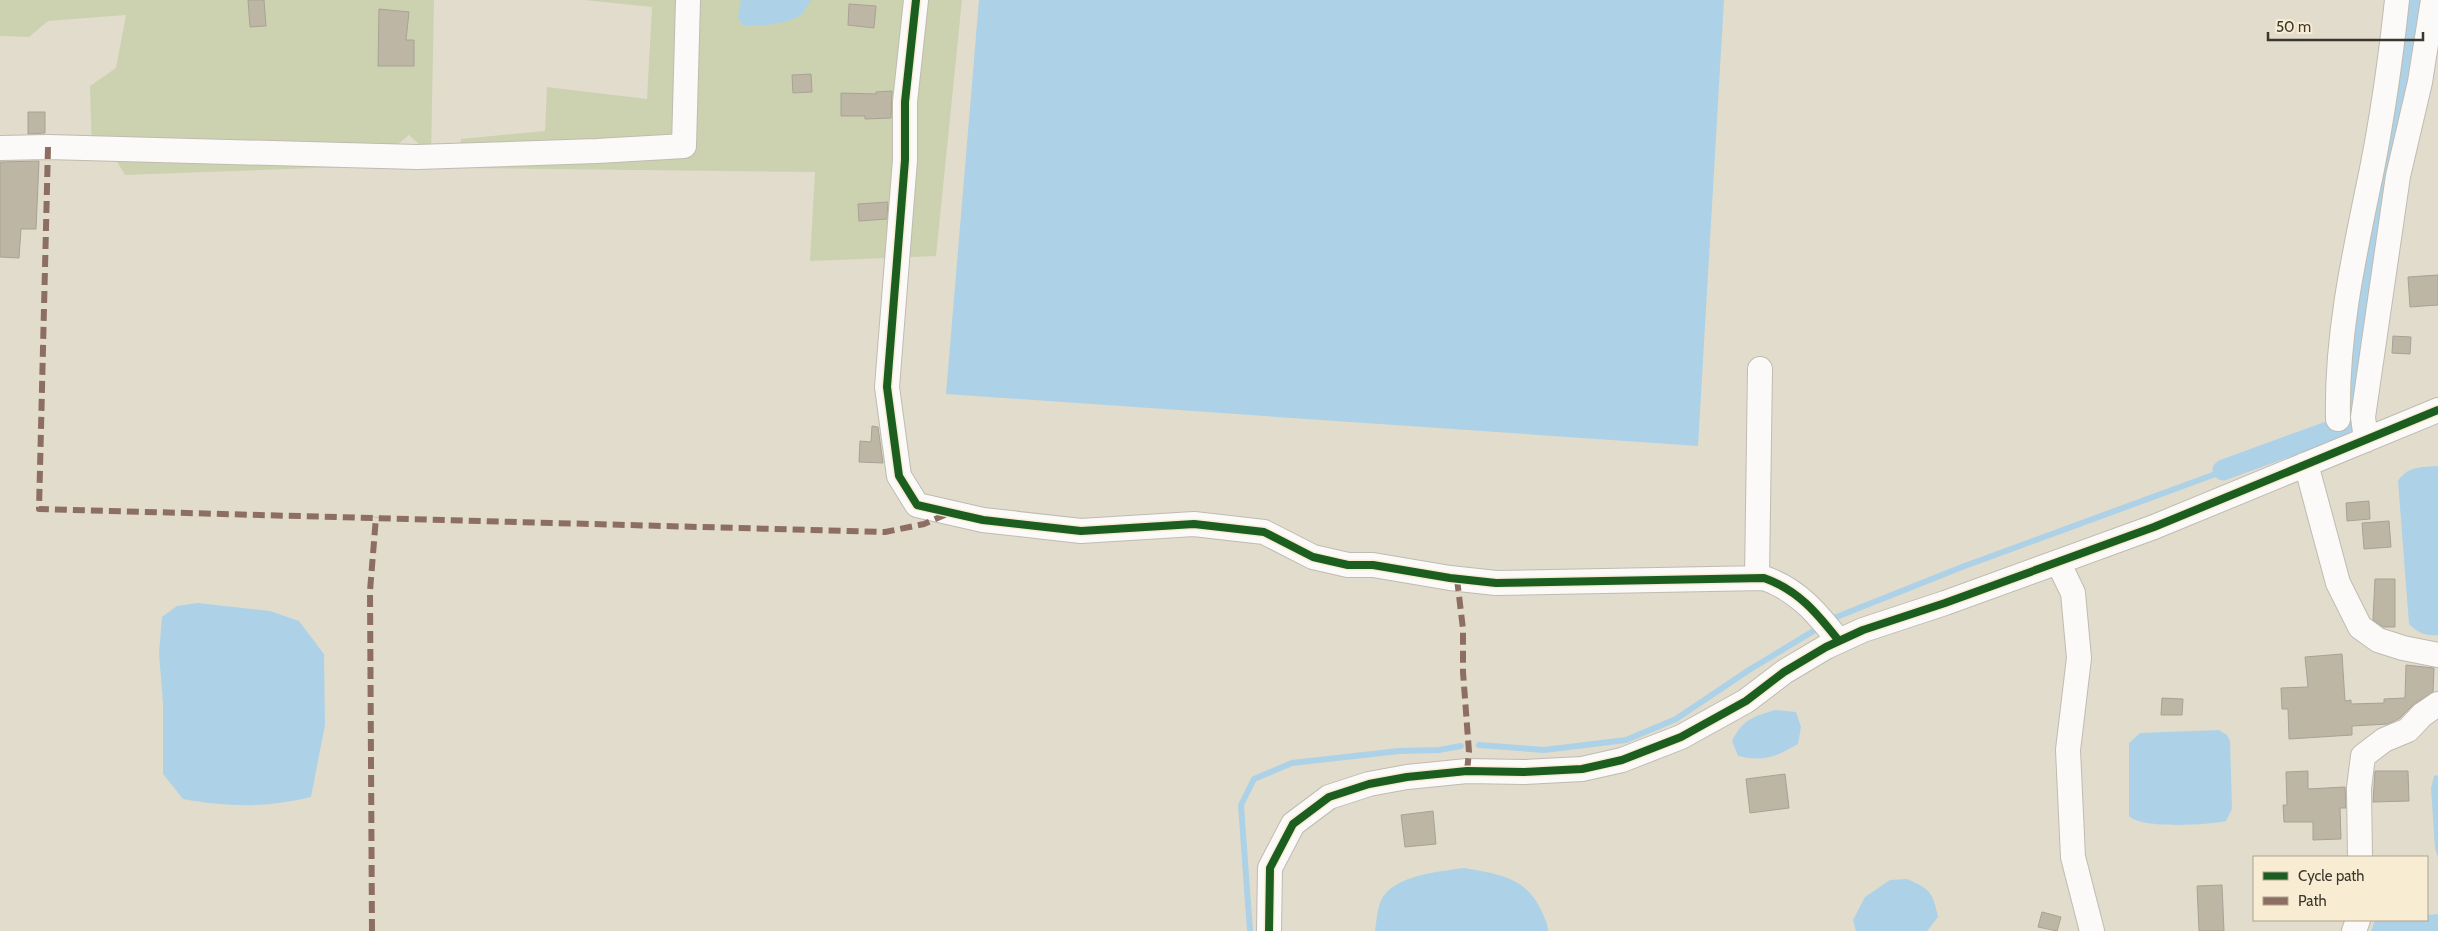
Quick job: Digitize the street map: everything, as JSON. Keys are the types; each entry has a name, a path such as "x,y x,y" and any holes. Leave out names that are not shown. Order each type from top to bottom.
{"street":[{"path":"0,148 48,147 416,157 684,146 688,0"},
{"path":"916,0 905,102 905,160 887,387 893,416 895,455 899,476 917,505 983,520 1081,531 1194,524 1264,532 1314,557 1348,565 1373,565 1450,578 1496,582 1756,578 1775,582 1799,595 1840,641"},
{"path":"2338,419 2338,390 2348,288 2386,91 2397,0"},
{"path":"2366,440 2363,418 2382,280 2398,176 2420,82 2433,0"},
{"path":"1756,578 1760,369"},
{"path":"1269,931 1270,868 1293,824 1329,797 1369,784 1408,777 1466,770 1524,772 1582,769 1622,760 1689,732 1746,701 1784,672 1863,630 2154,527 2438,410"},
{"path":"2304,465 2309,475 2338,582 2360,627 2378,640 2403,648 2438,655"},
{"path":"2058,562 2073,593 2079,658 2068,750 2073,856 2092,931"},
{"path":"2360,856 2359,788 2363,756 2384,740 2408,730 2422,715 2438,704"}],"green space":[{"path":"0,0 434,0 431,155 409,135 371,166 125,175 111,152 92,154 90,86 116,68 126,15 48,21 29,37 0,36"},
{"path":"584,0 962,0 936,256 810,261 815,172 457,168 461,139 545,131 547,87 647,99 652,7"}],"water":[{"path":"741,0 811,0 802,14 797,17 773,24 756,26 742,25 738,17"},
{"path":"979,0 1724,0 1698,446 946,394"},
{"path":"2438,466 2438,635 2433,635 2422,633 2409,624 2398,481 2406,472 2411,470 2421,467"},
{"path":"198,603 270,611 299,621 324,654 325,725 311,797 263,805 231,805 200,802 183,799 163,774 163,703 159,653 162,617 177,606"},
{"path":"1775,710 1796,712 1801,727 1798,744 1769,757 1747,758 1738,756 1732,741 1740,728 1749,720"},
{"path":"2219,730 2227,735 2230,741 2232,809 2226,821 2175,825 2146,823 2129,816 2129,743 2140,733"},
{"path":"2438,775 2438,858 2435,848 2431,788 2434,776"},
{"path":"1464,868 1500,875 1520,884 1536,900 1548,931 1375,931 1381,901 1393,887 1422,875"},
{"path":"1907,879 1926,889 1934,902 1938,917 1927,931 1856,931 1853,920 1865,897 1890,880"},
{"path":"2438,914 2438,931 2371,931 2375,921 2428,921 2428,915"}],"building":[{"path":"248,0 264,0 266,26 250,27"},
{"path":"849,4 876,6 874,28 848,25"},
{"path":"379,9 409,12 406,40 414,40 414,66 378,66"},
{"path":"811,74 812,92 793,93 792,75"},
{"path":"892,91 891,118 865,119 865,116 841,116 841,93 876,94 876,92"},
{"path":"28,112 45,112 45,133 28,134"},
{"path":"39,161 36,229 21,229 19,258 0,257 0,162"},
{"path":"888,202 887,219 859,221 858,204"},
{"path":"2438,275 2438,305 2410,307 2408,277"},
{"path":"2393,336 2411,337 2410,354 2392,353"},
{"path":"872,426 878,427 883,463 859,462 860,441 871,442"},
{"path":"2369,501 2370,519 2347,521 2346,503"},
{"path":"2389,521 2391,547 2364,549 2362,523"},
{"path":"2375,579 2395,579 2395,627 2383,627 2373,620"},
{"path":"2342,654 2345,701 2351,700 2351,704 2384,703 2384,699 2405,698 2406,665 2434,668 2433,692 2414,704 2400,718 2388,724 2352,726 2352,735 2289,739 2288,709 2282,709 2281,688 2308,687 2305,657"},
{"path":"2162,698 2183,699 2182,715 2161,715"},
{"path":"2308,771 2308,789 2345,787 2346,808 2340,808 2341,839 2313,840 2313,822 2284,822 2283,805 2287,805 2286,772"},
{"path":"2375,771 2408,771 2409,801 2373,802"},
{"path":"1785,774 1789,808 1750,813 1746,779"},
{"path":"1433,811 1436,844 1405,847 1401,815"},
{"path":"2222,885 2224,931 2199,931 2197,886"},
{"path":"2042,912 2061,917 2057,931 2038,927"}],"waterway":[{"path":"2223,470 2344,426 2355,334 2408,37 2412,0"},
{"path":"1834,618 1962,567 2232,468"},
{"path":"1479,745 1544,750 1626,740 1676,719 1749,670 1815,630"},
{"path":"1250,931 1241,805 1254,779 1292,763 1399,751 1439,750 1461,746"}],"marked path":[{"path":"48,147 39,509 885,532 924,524 949,513"},
{"path":"372,931 370,591 376,517"},
{"path":"1457,579 1463,629 1463,672 1469,752 1467,771"}],"cycle path":[{"path":"916,0 905,102 905,160 887,387 899,476 917,505 983,520 1081,531 1194,524 1264,532 1313,557 1348,565 1373,565 1450,578 1496,583 1764,578 1797,596 1815,612 1839,641"},
{"path":"1269,931 1270,868 1293,824 1329,797 1369,784 1407,777 1467,771 1524,772 1582,769 1622,760 1681,737 1746,701 1784,672 1826,647 1863,630 1945,603 2154,527 2438,410"}]}
